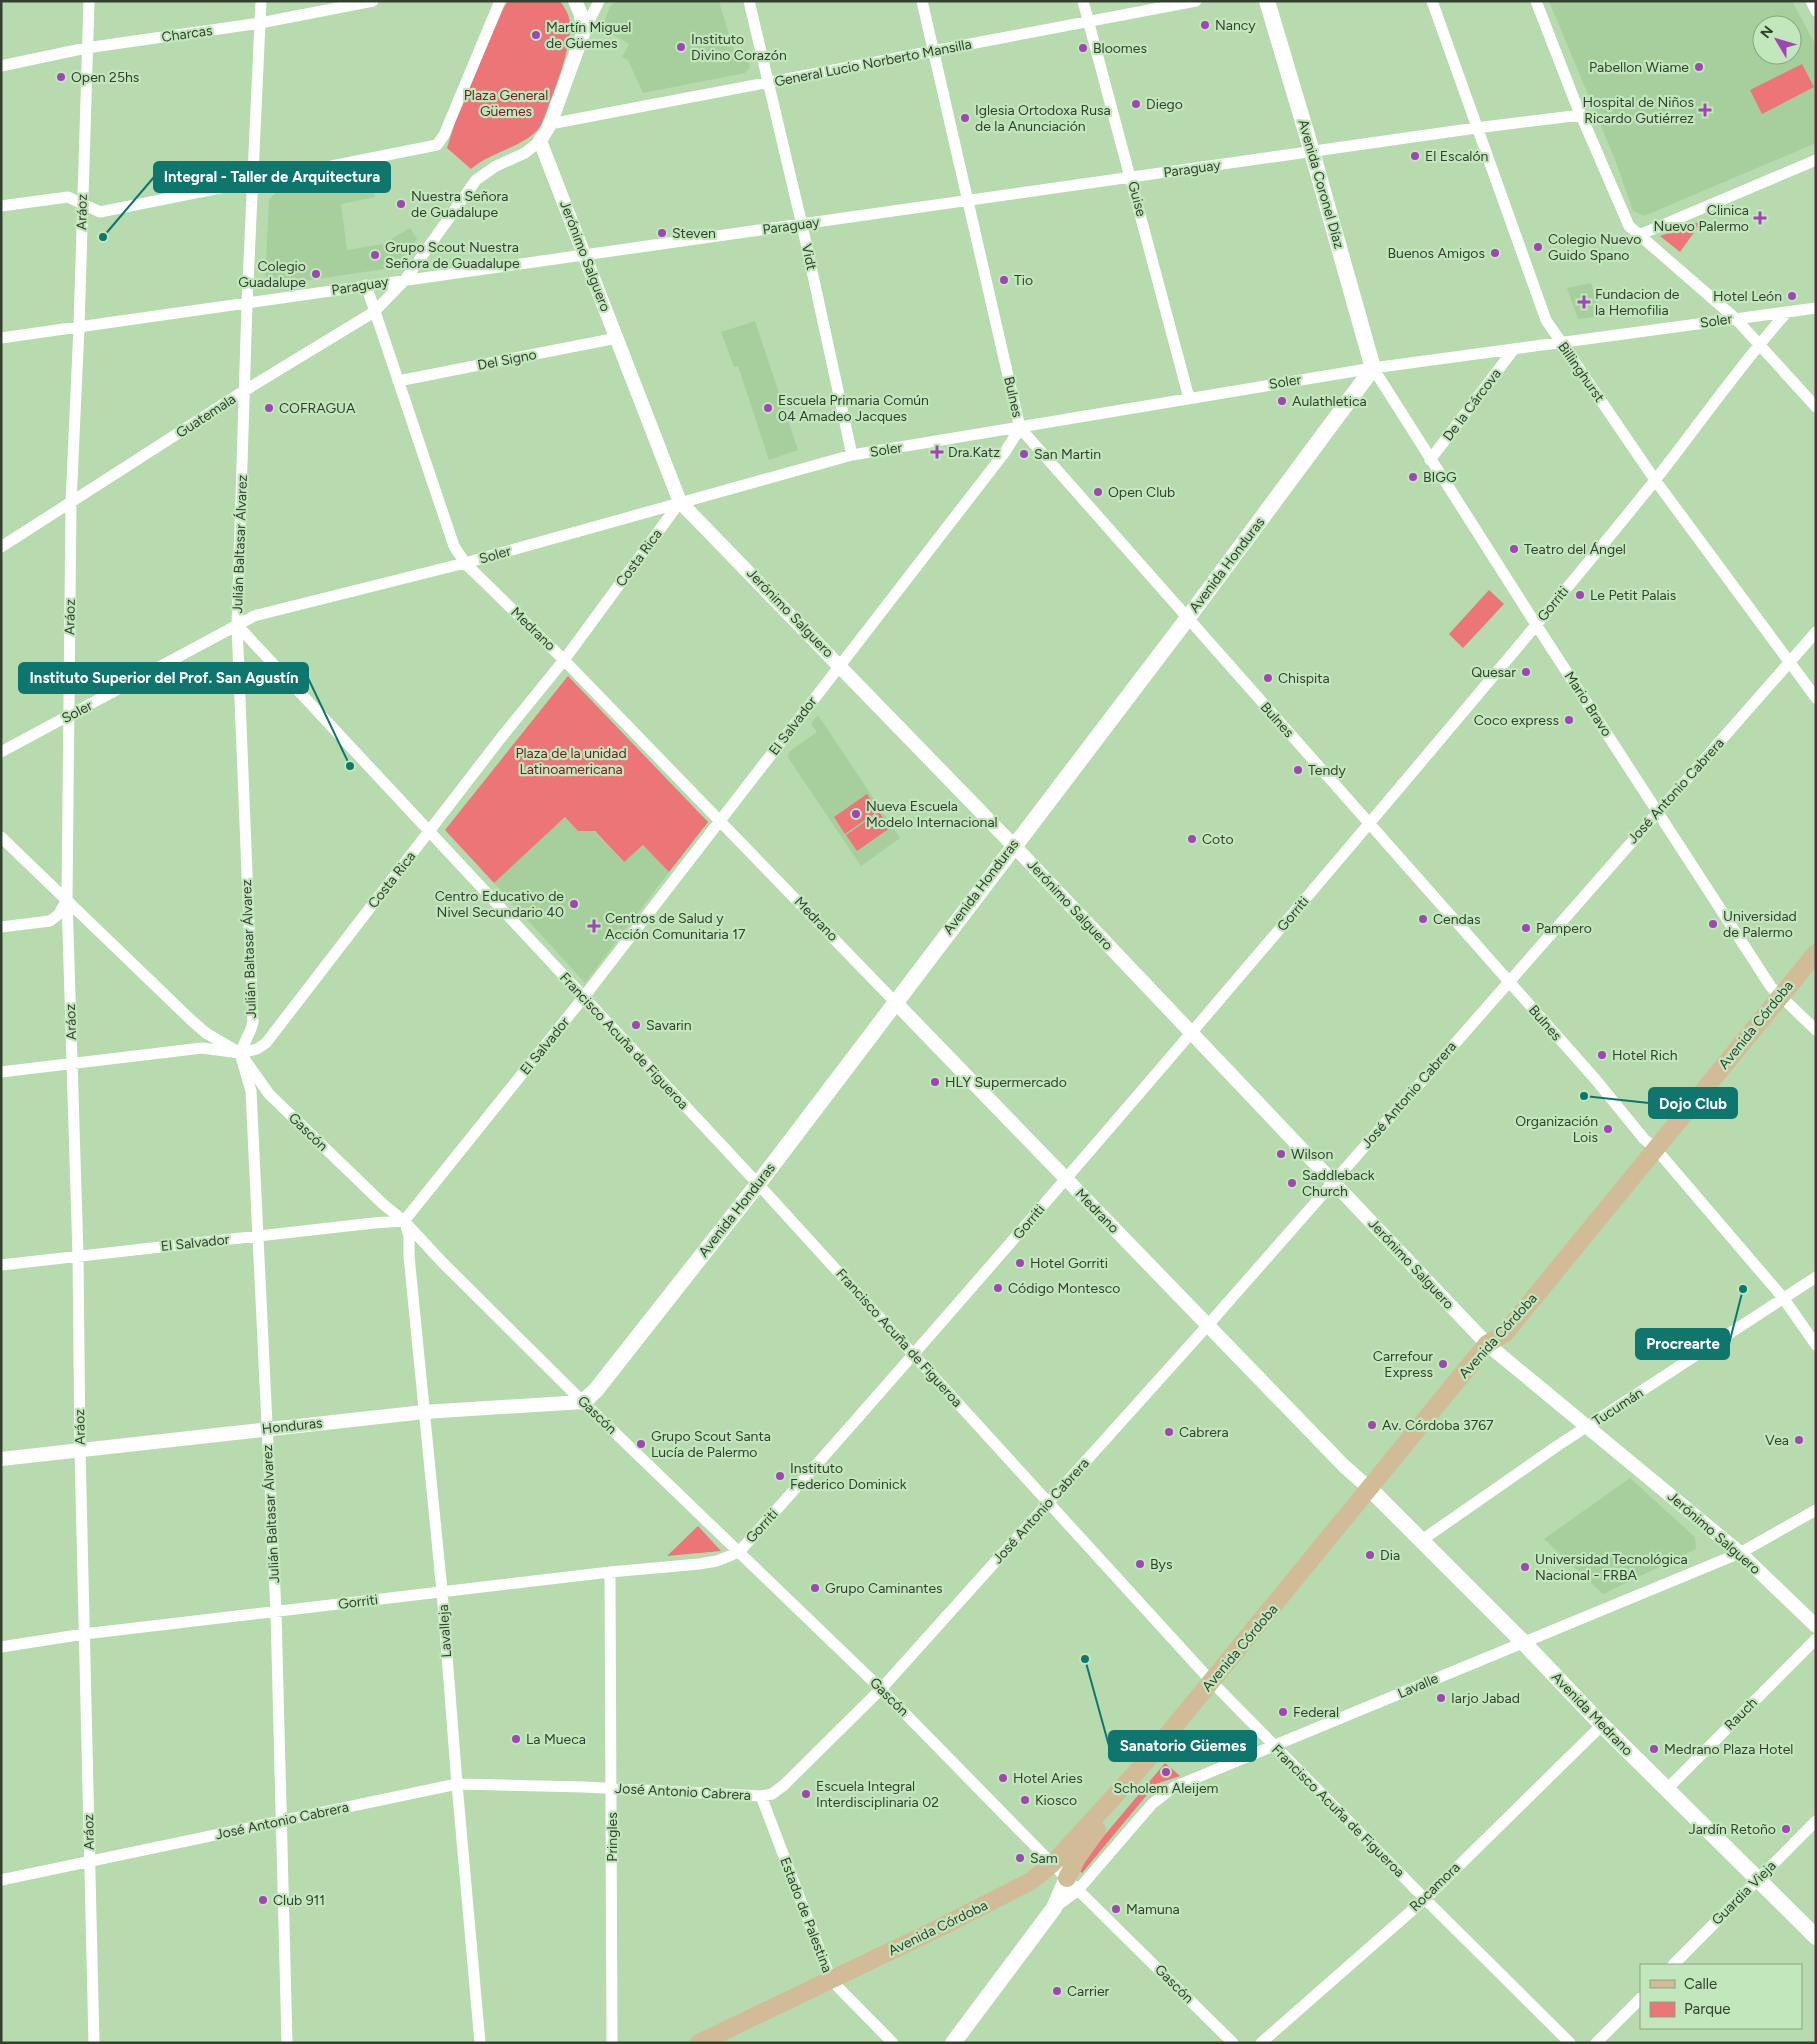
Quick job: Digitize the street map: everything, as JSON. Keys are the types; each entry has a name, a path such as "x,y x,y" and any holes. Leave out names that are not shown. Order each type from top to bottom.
{"main road":[{"name":"Avenida Coronel Díaz","path":"1267,1 1373,368"},
{"name":"Avenida Honduras","path":"583,1402 596,1390 758,1184 1187,619 1373,368"},
{"name":"Avenida Córdoba","path":"699,2043 1031,1881 1053,1863 1142,1766 1487,1344 1505,1333 1816,953"},
{"name":"Avenida Medrano","path":"1370,1489 1816,1937"},
{"name":"Avenida Córdoba","path":"1073,1884 1077,1858 1142,1766"},
{"path":"954,2043 1073,1884"}],"street":[{"name":"Aráoz","path":"88,1 79,327 71,504 68,899 78,1256 80,1450 94,2043"},
{"name":"Julián Baltasar Álvarez","path":"261,1 247,304 237,625 252,1022 251,1029 240,1053 251,1091 276,1612 287,2043"},
{"name":"Charcas","path":"1,66 86,48 260,23 373,1"},
{"path":"1,206 68,198 100,212 254,183 437,145 444,135 500,1"},
{"path":"575,1 580,12 584,31"},
{"path":"405,280 476,180 496,166 525,153 540,141 550,124 584,31 599,1"},
{"name":"Vidt","path":"749,1 802,225 852,455"},
{"name":"Bulnes","path":"922,1 1020,428 1596,1080 1644,1139 1655,1148 1784,1299 1816,1345"},
{"name":"Guise","path":"1083,1 1132,178 1189,398"},
{"name":"General Lucio Norberto Mansilla","path":"550,124 1196,1"},
{"name":"Billinghurst","path":"1432,1 1546,320 1655,480 1816,698"},
{"path":"1536,1 1580,115 1629,226 1736,319 1760,343 1816,407"},
{"path":"1811,1 1816,11"},
{"name":"Paraguay","path":"1,338 1476,128 1580,115"},
{"name":"Jerónimo Salguero","path":"540,141 680,502 840,664 1014,845 1487,1344 1740,1553 1816,1626"},
{"path":"1639,235 1816,160"},
{"name":"Guatemala","path":"1,548 244,391 374,312 405,280"},
{"name":"Medrano","path":"366,285 454,546 465,563 564,660 1344,1466 1370,1489"},
{"name":"Soler","path":"1,752 254,616 465,563 852,455 1373,368 1816,308"},
{"name":"Gorriti","path":"1,1647 84,1634 442,1591 699,1564 717,1561 739,1552 914,1356 1193,1033 1536,625 1655,480 1760,343 1787,312"},
{"name":"Del Signo","path":"398,381 617,338"},
{"name":"De la Cárcova","path":"1430,460 1514,349"},
{"name":"Mario Bravo","path":"1373,368 1536,625 1771,986 1779,996 1816,1030"},
{"name":"El Salvador","path":"1,1265 404,1221 583,998 721,821 1005,452 1020,428"},
{"name":"Costa Rica","path":"1,1072 202,1048 240,1053 257,1049 266,1043 564,660 680,502"},
{"name":"Francisco Acuña de Figueroa","path":"237,625 758,1184 1211,1681 1424,1899 1570,2043"},
{"name":"José Antonio Cabrera","path":"1,1880 456,1784 612,1788 760,1796 772,1794 784,1785 881,1689 1208,1325 1816,632"},
{"name":"Gascón","path":"1,837 68,899 191,1020 206,1033 240,1053 269,1094 384,1205 404,1221 443,1263 583,1402 881,1689 1233,2043"},
{"path":"1,927 50,921 59,914 68,899"},
{"name":"Lavalleja","path":"404,1221 409,1236 409,1256 442,1591 456,1784 480,2043"},
{"name":"Tucumán","path":"1422,1540 1587,1427 1816,1277"},
{"name":"Honduras","path":"1,1459 424,1412 583,1402"},
{"name":"Lavalle","path":"1073,1884 1160,1796 1177,1786 1740,1553 1816,1510"},
{"name":"Pringles","path":"610,1572 612,2043"},
{"name":"Rauch","path":"1667,1789 1816,1638"},
{"name":"Rocamora","path":"1261,2043 1424,1899 1602,1724"},
{"name":"Estado de Palestina","path":"760,1796 831,1980 893,2043"},
{"name":"Guardia Vieja","path":"1674,1964 1816,1821"},
{"path":"1596,2043 1640,1999"}],"shaded area":[{"name":"Instituto Divino Corazón","path":"719,1 734,51 746,49 750,67 745,73 643,93 628,60 622,57 629,44 602,28 610,6 616,2"},
{"name":"Hospital de Niños Ricardo Gutiérrez","path":"1549,1 1792,1 1799,15 1752,15 1752,65 1802,65 1802,20 1816,46 1816,143 1644,216 1633,211 1616,162"},
{"path":"370,174 375,197 341,204 347,250 383,244 410,228 417,239 397,267 271,286 265,282 269,200 276,192"},
{"name":"Fundacion de la Hemofilia","path":"1591,283 1601,316 1578,319 1567,288"},
{"name":"Escuela Primaria Común 04 Amadeo Jacques","path":"755,321 798,450 769,460 738,366 734,367 721,332"},
{"name":"Nueva Escuela Modelo Internacional","path":"818,715 900,838 861,866 787,756 790,751 817,732 811,724"},
{"path":"565,817 578,831 594,831 623,862 643,845 669,872 585,983 494,883"},
{"path":"1630,1478 1695,1537 1696,1549 1603,1594 1544,1539"}],"green space":[{"name":"Plaza General Güemes","path":"508,1 560,1 570,23 568,47 541,126 526,139 489,157 471,169 447,148 457,116"},
{"path":"1802,64 1814,87 1762,114 1750,90"},
{"path":"1702,221 1680,252 1660,236"},
{"path":"1489,590 1504,604 1463,648 1449,634"},
{"name":"Plaza de la unidad Latinoamericana","path":"568,676 708,822 669,872 643,845 624,862 595,831 578,831 565,817 494,883 445,830"},
{"path":"867,794 878,811 845,834 834,817"},
{"path":"879,812 890,828 857,851 846,835"},
{"path":"698,1526 721,1551 667,1556"},
{"path":"1165,1763 1180,1776 1156,1784 1082,1873 1077,1868"}],"place":[{"name":"Nancy","path":"1205,25"},
{"name":"Martín Miguel de Güemes","path":"536,35"},
{"name":"Instituto Divino Corazón","path":"681,47"},
{"name":"Bloomes","path":"1083,48"},
{"name":"Pabellon Wiame","path":"1699,67"},
{"name":"Open 25hs","path":"61,77"},
{"name":"Diego","path":"1136,104"},
{"name":"Hospital de Niños Ricardo Gutiérrez","path":"1705,110"},
{"name":"Iglesia Ortodoxa Rusa de la Anunciación","path":"965,118"},
{"name":"El Escalón","path":"1415,156"},
{"name":"Nuestra Señora de Guadalupe","path":"401,204"},
{"name":"Clinica Nuevo Palermo","path":"1760,218"},
{"name":"Steven","path":"662,233"},
{"name":"Integral - Taller de Arquitectura","path":"103,237"},
{"name":"Colegio Nuevo Guido Spano","path":"1538,247"},
{"name":"Buenos Amigos","path":"1495,253"},
{"name":"Grupo Scout Nuestra Señora de Guadalupe","path":"375,255"},
{"name":"Colegio Guadalupe","path":"316,274"},
{"name":"Tio","path":"1004,280"},
{"name":"Hotel León","path":"1792,296"},
{"name":"Fundacion de la Hemofilia","path":"1584,302"},
{"name":"Aulathletica","path":"1282,401"},
{"name":"COFRAGUA","path":"269,408"},
{"name":"Escuela Primaria Común 04 Amadeo Jacques","path":"768,408"},
{"name":"Dra.Katz","path":"937,452"},
{"name":"San Martin","path":"1024,454"},
{"name":"BIGG","path":"1413,477"},
{"name":"Open Club","path":"1098,492"},
{"name":"Teatro del Ángel","path":"1514,549"},
{"name":"Le Petit Palais","path":"1580,595"},
{"name":"Quesar","path":"1526,672"},
{"name":"Chispita","path":"1268,678"},
{"name":"Coco express","path":"1569,720"},
{"name":"Instituto Superior del Prof. San Agustín","path":"350,766"},
{"name":"Tendy","path":"1298,770"},
{"name":"Nueva Escuela Modelo Internacional","path":"856,814"},
{"name":"Coto","path":"1192,839"},
{"name":"Centro Educativo de Nivel Secundario 40","path":"574,904"},
{"name":"Cendas","path":"1423,919"},
{"name":"Universidad de Palermo","path":"1713,924"},
{"name":"Centros de Salud y Acción Comunitaria 17","path":"594,926"},
{"name":"Pampero","path":"1526,928"},
{"name":"Savarin","path":"636,1025"},
{"name":"Hotel Rich","path":"1602,1055"},
{"name":"HLY Supermercado","path":"935,1082"},
{"name":"Dojo Club","path":"1584,1096"},
{"name":"Organización Lois","path":"1608,1129"},
{"name":"Wilson","path":"1281,1154"},
{"name":"Saddleback Church","path":"1292,1183"},
{"name":"Hotel Gorriti","path":"1020,1263"},
{"name":"Código Montesco","path":"998,1288"},
{"name":"Procrearte","path":"1743,1289"},
{"name":"Carrefour Express","path":"1443,1364"},
{"name":"Av. Córdoba 3767","path":"1372,1425"},
{"name":"Cabrera","path":"1169,1432"},
{"name":"Vea","path":"1799,1440"},
{"name":"Grupo Scout Santa Lucía de Palermo","path":"641,1444"},
{"name":"Instituto Federico Dominick","path":"780,1476"},
{"name":"Dia","path":"1370,1555"},
{"name":"Bys","path":"1140,1564"},
{"name":"Universidad Tecnológica Nacional - FRBA","path":"1525,1567"},
{"name":"Grupo Caminantes","path":"815,1588"},
{"name":"Sanatorio Güemes","path":"1085,1659"},
{"name":"Iarjo Jabad","path":"1441,1698"},
{"name":"Federal","path":"1283,1712"},
{"name":"La Mueca","path":"516,1739"},
{"name":"Medrano Plaza Hotel","path":"1654,1749"},
{"name":"Scholem Aleijem","path":"1166,1772"},
{"name":"Hotel Aries","path":"1003,1778"},
{"name":"Escuela Integral Interdisciplinaria 02","path":"806,1794"},
{"name":"Kiosco","path":"1025,1800"},
{"name":"Jardín Retoño","path":"1786,1829"},
{"name":"Sam","path":"1020,1858"},
{"name":"Club 911","path":"263,1900"},
{"name":"Mamuna","path":"1116,1909"},
{"name":"Carrier","path":"1057,1991"}]}
